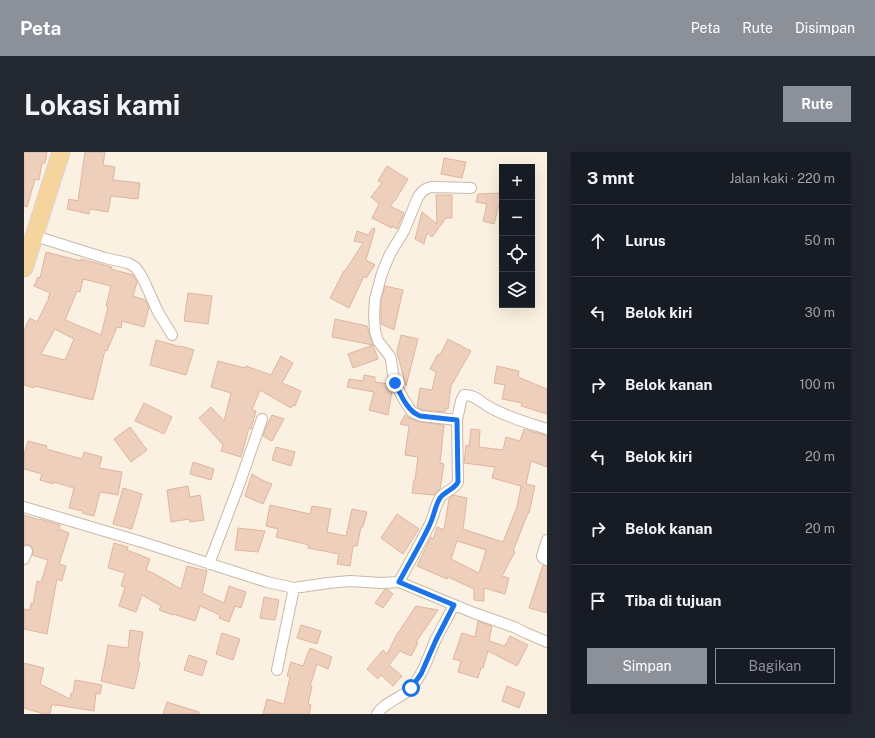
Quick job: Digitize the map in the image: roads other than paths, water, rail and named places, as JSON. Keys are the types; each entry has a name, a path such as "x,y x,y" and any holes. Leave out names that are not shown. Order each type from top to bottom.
{"main road":[{"path":"24,268 61,152"}],"street":[{"path":"457,420 420,416 412,412 394,379 389,355 378,341 374,326 374,304 382,273 390,254 404,231 421,192 432,187 471,188"},
{"path":"35,236 105,258 128,263 135,267 144,281 158,312 172,335"},
{"path":"399,582 430,523 440,499 458,482 457,420 464,395 474,397 499,412 547,429"},
{"path":"209,564 262,419"},
{"path":"24,507 138,540 267,582 294,588 328,582 399,582 474,613 502,622 547,642"},
{"path":"547,540 542,556 547,560"},
{"path":"277,670 294,588"},
{"path":"377,714 384,705 406,693 416,682 454,605"}]}
